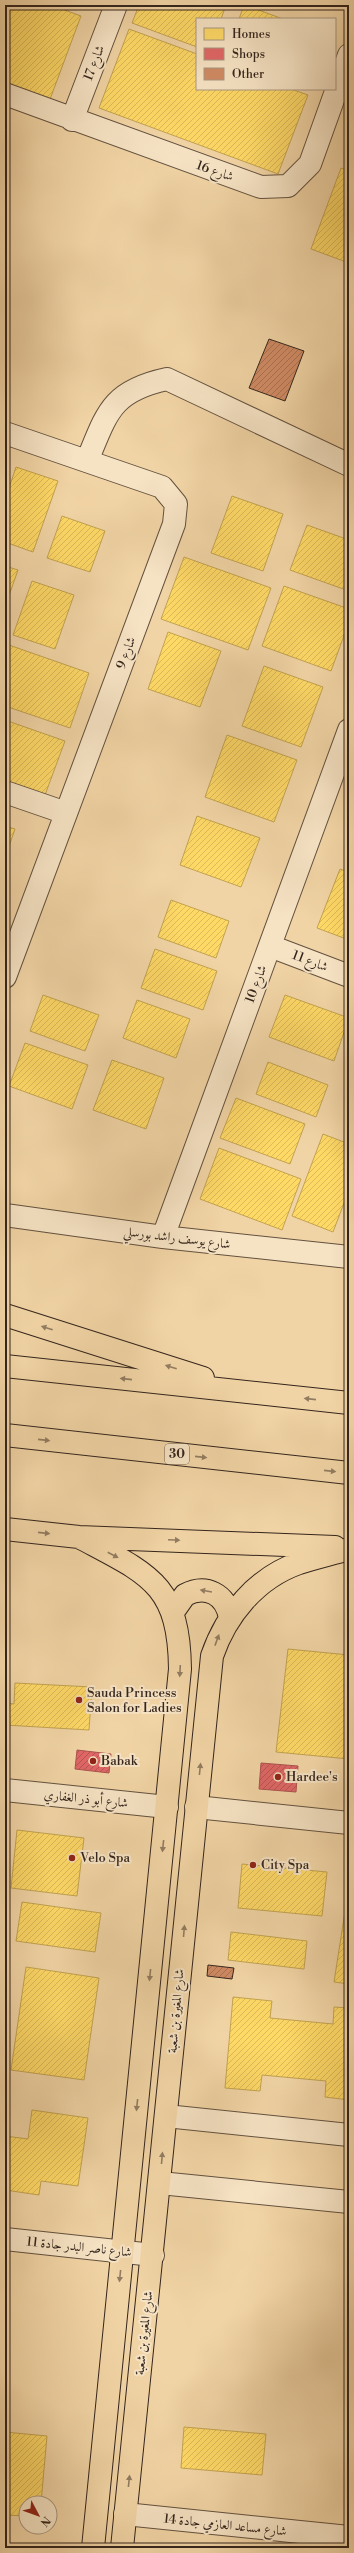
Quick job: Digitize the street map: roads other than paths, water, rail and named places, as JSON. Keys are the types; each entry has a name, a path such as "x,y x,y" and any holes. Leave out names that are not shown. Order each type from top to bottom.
{"main road":[{"path":"5,1315 248,1392"},
{"path":"5,1366 349,1403"},
{"name":"30","path":"5,1436 349,1473"},
{"path":"5,1529 79,1537 349,1548"},
{"path":"79,1537 148,1577 173,1612 180,1646 180,1669 167,1807 93,2548"},
{"name":"شارع المغيرة بن شعبة","path":"122,2548 153,2255 212,1656 219,1634 248,1596 280,1573 297,1564 349,1548"},
{"path":"173,1612 185,1595 204,1590 217,1594 222,1599 230,1618"}],"street":[{"name":"شارع 17","path":"72,120 116,5"},
{"name":"شارع 16","path":"5,94 72,120 261,187 288,186 310,164 349,55"},
{"path":"87,461 109,410 131,391 145,384 167,379 349,465"},
{"name":"شارع 9","path":"5,433 162,487 176,504 174,524 5,977"},
{"name":"شارع 10","path":"163,1237 349,730"},
{"path":"5,792 66,813"},
{"name":"شارع 11","path":"270,946 349,976"},
{"name":"شارع يوسف راشد بورسلي","path":"5,1215 163,1237 349,1257"},
{"name":"شارع أبو ذر الغفاري","path":"5,1790 167,1807"},
{"path":"196,1807 349,1823"},
{"path":"166,2116 349,2135"},
{"path":"160,2183 349,2202"},
{"name":"شارع ناصر البدر جادة 11","path":"5,2239 153,2255"},
{"name":"شارع مساعد العازمي جادة 14","path":"126,2514 349,2537"}],"place":[{"name":"Sauda Princess Salon for Ladies","path":"79,1700"},
{"name":"Babak","path":"93,1761"},
{"name":"Hardee's","path":"278,1777"},
{"name":"Velo Spa","path":"72,1858"},
{"name":"City Spa","path":"253,1865"}]}
